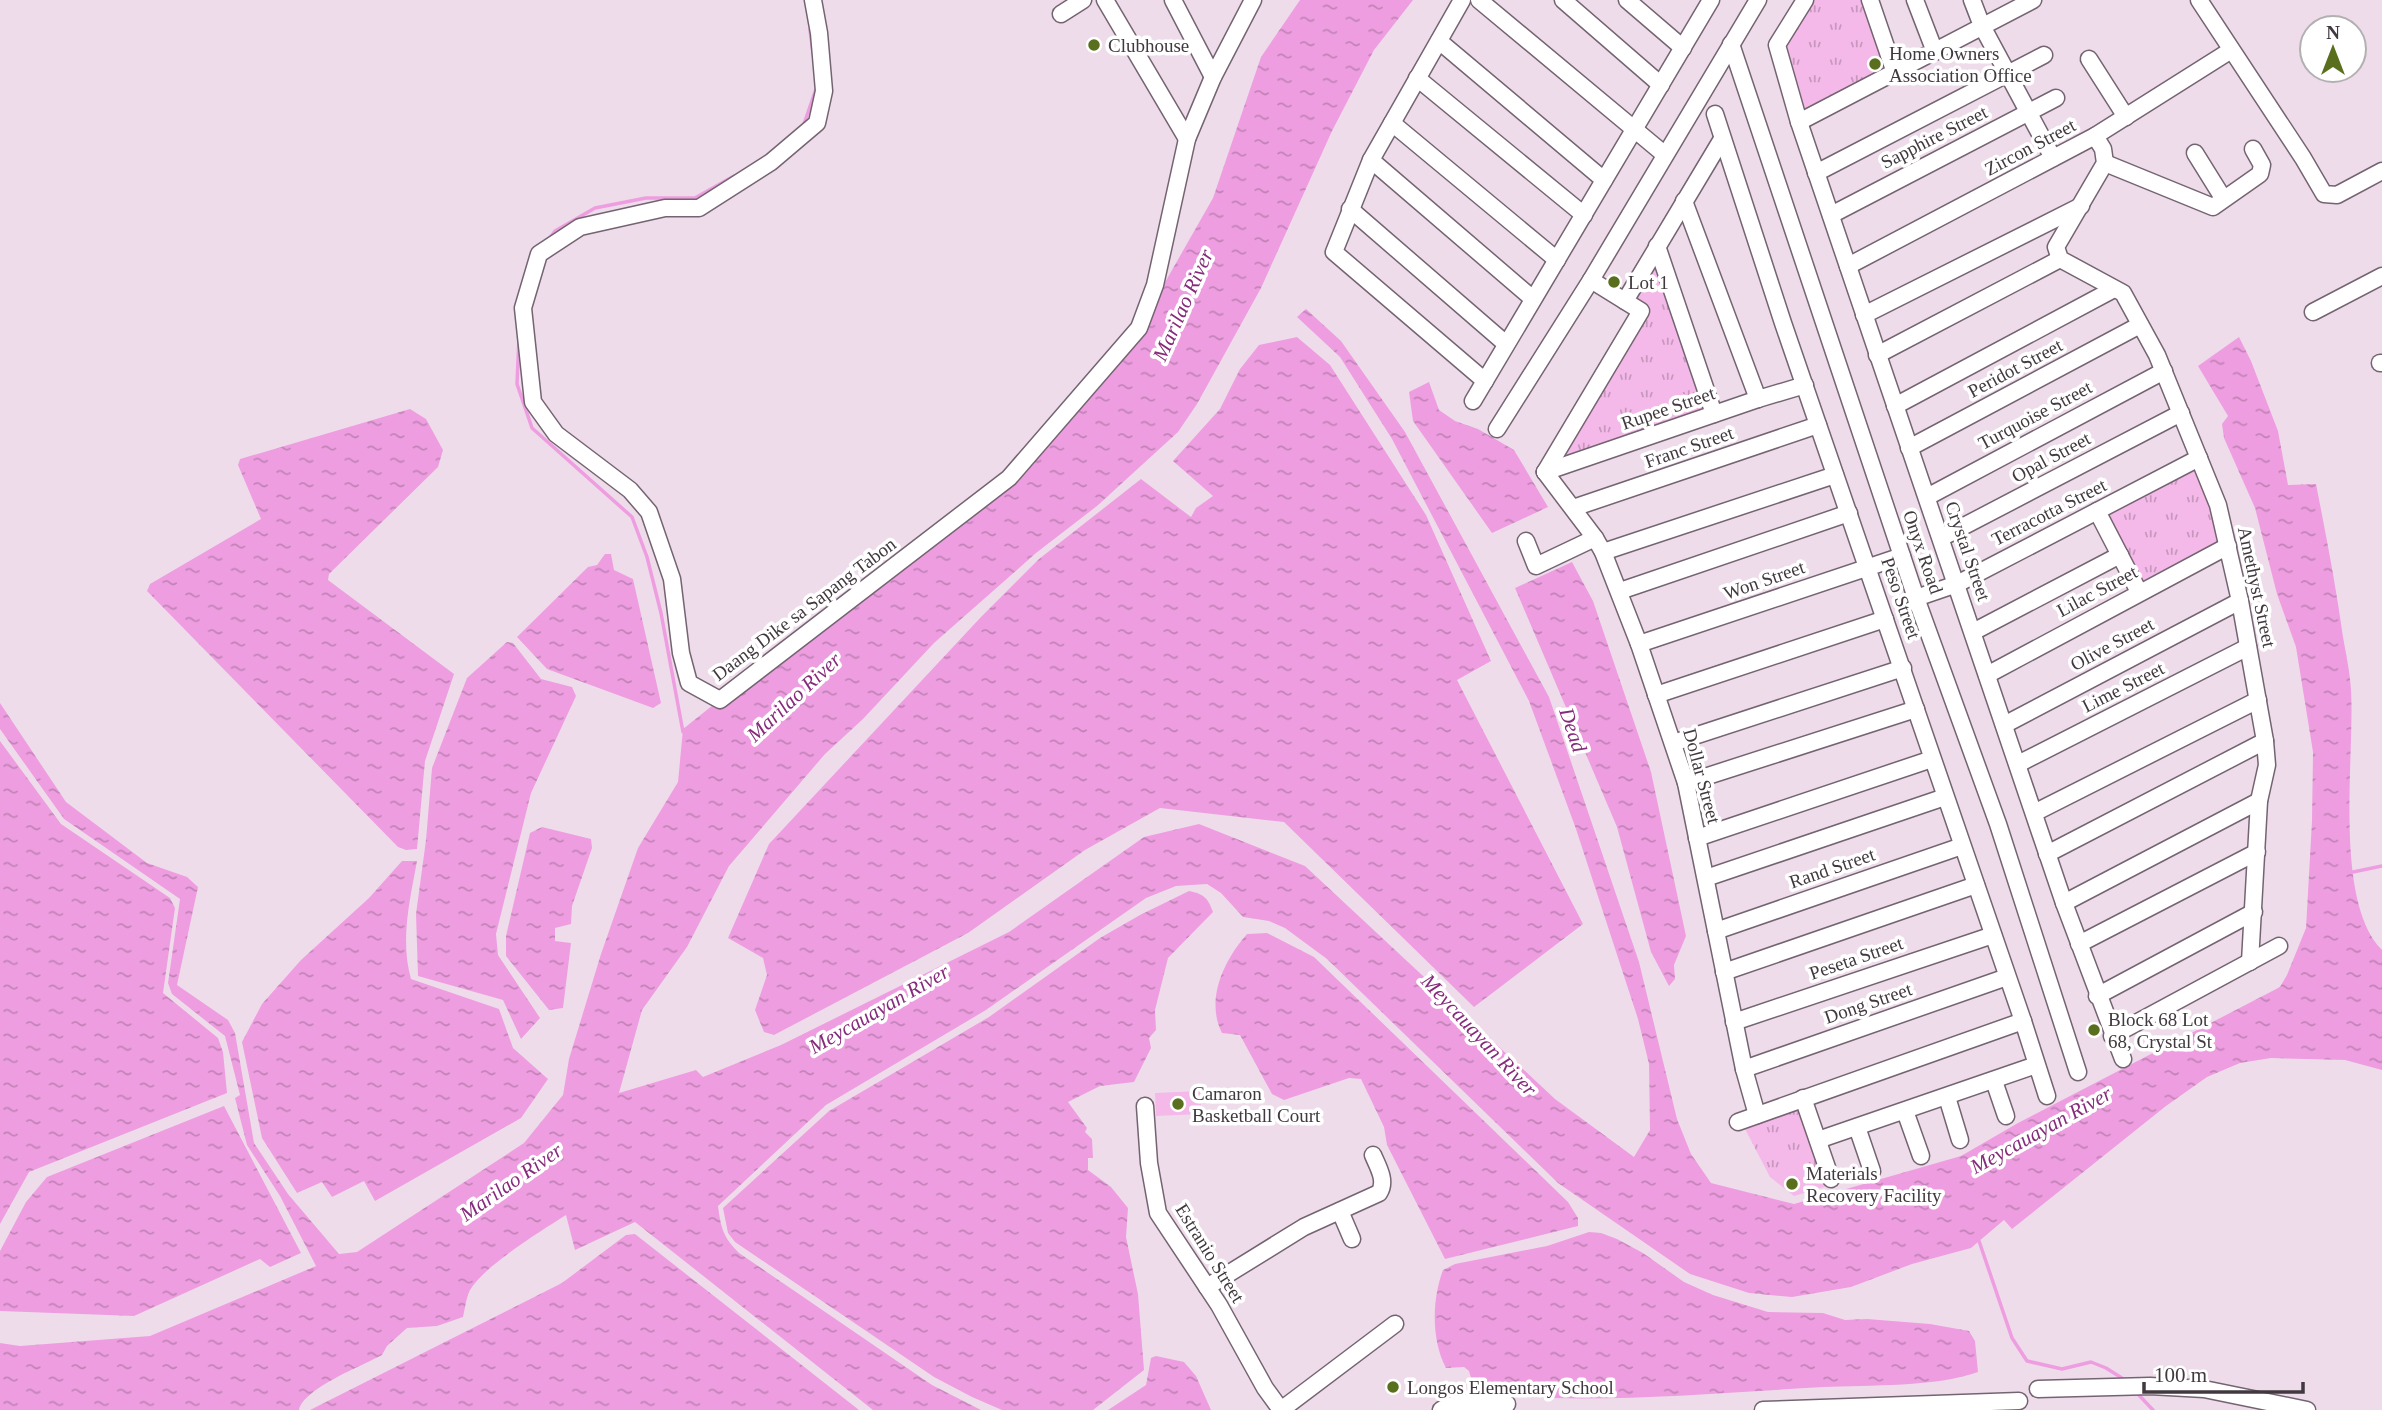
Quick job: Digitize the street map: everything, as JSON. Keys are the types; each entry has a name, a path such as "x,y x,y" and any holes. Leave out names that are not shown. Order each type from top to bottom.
{"street":[{"name":"Daang Dike sa Sapang Tabon","path":"813,0 824,91 817,123 771,162 699,208 665,208 580,227 539,254 523,308 533,402 556,434 630,490 649,512 672,579 681,653 689,683 720,700 1009,478 1139,328 1155,285 1187,139"},
{"path":"1061,14 1083,0"},
{"path":"1105,0 1187,139"},
{"path":"1187,139 1213,77 1253,0"},
{"path":"1462,0 1371,160 1334,252 1485,381"},
{"path":"1479,0 1664,154"},
{"path":"1563,0 1661,85"},
{"path":"1627,0 1683,48"},
{"path":"1497,429 1591,279 1758,0"},
{"name":"Crystal Street","path":"1805,0 1777,46 1798,122 2064,904 2123,1059"},
{"path":"1870,0 1895,73"},
{"path":"1915,0 1935,51"},
{"path":"1972,0 1982,26 2053,158"},
{"path":"1798,122 2033,0"},
{"path":"2199,0 2324,194 2337,195 2382,171"},
{"path":"1473,401 1710,1"},
{"path":"1180,4 1213,77"},
{"path":"1439,41 1604,180"},
{"name":"Onyx Road","path":"1731,44 1916,598 1998,824 2078,1072"},
{"name":"Zircon Street","path":"1848,266 2095,136 2225,54"},
{"path":"1816,173 2044,55"},
{"path":"2089,59 2126,117"},
{"path":"1417,78 1584,215"},
{"name":"Sapphire Street","path":"1830,215 2056,98"},
{"name":"Peso Street","path":"1715,114 2047,1096"},
{"path":"1392,123 1557,260"},
{"path":"1877,355 2060,259 2056,247 2105,163 2103,149 2095,136"},
{"path":"1625,301 1722,139"},
{"path":"2105,163 2213,206 2260,174 2262,164 2253,149"},
{"path":"2195,153 2224,198"},
{"path":"1371,160 1533,299"},
{"path":"1684,201 1758,398"},
{"path":"1864,315 2081,206"},
{"path":"1350,209 1506,344"},
{"path":"1657,246 1714,414"},
{"name":"Amethyst Street","path":"2060,259 2123,293 2164,371 2218,505 2258,700 2267,765 2259,801 2250,962"},
{"path":"2313,312 2382,276"},
{"path":"1545,472 1641,311 1591,279"},
{"path":"1895,406 2114,289"},
{"name":"Peridot Street","path":"1909,448 2140,324"},
{"name":"Turquoise Street","path":"1927,496 2164,371"},
{"name":"Rupee Street","path":"1545,472 1758,398 1805,386"},
{"name":"Opal Street","path":"1941,538 2181,413"},
{"name":"Franc Street","path":"1573,508 1818,425"},
{"name":"Terracotta Street","path":"1916,598 1957,583 2199,458"},
{"name":"Dollar Street","path":"1545,472 1599,545 1620,592 1673,743 1686,783 1744,1069 1757,1115"},
{"path":"1526,541 1536,566 1835,475"},
{"path":"2097,511 2139,592"},
{"path":"1620,592 1849,513"},
{"name":"Lilac Street","path":"1987,675 2228,546"},
{"path":"1973,632 2120,555"},
{"name":"Won Street","path":"1639,644 1902,556"},
{"name":"Olive Street","path":"2004,724 2239,601"},
{"path":"1656,695 1885,619"},
{"name":"Lime Street","path":"2018,764 2248,647"},
{"path":"1673,743 1903,668"},
{"path":"2034,813 2258,700"},
{"path":"1686,783 1916,709"},
{"path":"2048,854 2265,741"},
{"path":"1697,838 1933,759"},
{"path":"1706,878 1945,797"},
{"path":"2064,904 2259,801"},
{"name":"Rand Street","path":"1716,930 1962,846"},
{"path":"2079,944 2257,852"},
{"path":"1724,972 1976,885"},
{"path":"2097,996 2254,912"},
{"name":"Peseta Street","path":"1734,1022 1993,935"},
{"path":"2112,1036 2279,946"},
{"name":"Dong Street","path":"1744,1069 2007,977"},
{"path":"1738,1122 2023,1021"},
{"path":"1818,1140 2036,1065"},
{"path":"1994,1081 2006,1116"},
{"path":"1947,1097 1960,1140"},
{"path":"1803,1098 1831,1179"},
{"name":"Estranio Street","path":"1145,1106 1149,1163 1158,1213 1207,1287 1265,1388 1281,1410"},
{"path":"1905,1111 1921,1156"},
{"path":"1857,1127 1872,1171"},
{"path":"1207,1287 1304,1227 1379,1194 1382,1180 1373,1155"},
{"path":"1340,1211 1352,1239"},
{"path":"1281,1410 1395,1324"},
{"path":"2038,1389 2150,1386 2204,1389 2307,1410"},
{"path":"2230,1394 2240,1410"},
{"path":"1763,1410 1956,1407 2019,1401 2010,1410"},
{"path":"1441,1410 1462,1403 1507,1404"}],"green space":[{"path":"1814,0 1863,0 1888,70 1803,111 1784,53"},
{"path":"1656,260 1707,411 1573,459 1565,456 1566,448 1649,311 1633,298"},
{"path":"2195,468 2212,506 2221,543 2142,584 2107,515"},
{"name":"Camaron Basketball Court","path":"1201,1091 1201,1114 1156,1116 1155,1093"},
{"path":"1801,1104 1828,1186 1794,1196 1770,1177 1744,1127"}],"water":[{"path":"1300,0 1413,0 1374,50 1332,131 1261,288 1197,404 1178,432 1097,506 1036,553 934,643 863,719 825,754 729,866 687,947 642,1010 619,1093 696,1070 703,1077 781,1045 1009,932 1144,837 1199,824 1305,866 1555,1099 1634,1157 1650,1130 1649,1064 1638,1019 1576,829 1529,701 1392,439 1340,357 1297,317 1306,309 1341,341 1405,432 1549,697 1639,962 1677,1119 1691,1154 1711,1183 1794,1204 1961,1156 2018,1123 2280,987 2287,975 2306,928 2313,752 2296,647 2277,594 2255,508 2224,438 2222,424 2228,416 2198,366 2239,337 2278,431 2288,485 2316,484 2320,503 2350,683 2352,864 2357,898 2367,927 2382,950 2382,1070 2345,1060 2271,1058 2240,1063 2207,1077 2166,1106 2012,1229 2004,1220 1971,1248 1912,1264 1851,1287 1792,1297 1749,1293 1690,1274 1558,1183 1327,959 1285,928 1269,921 1243,917 1221,893 1207,884 1176,886 1146,898 986,1010 826,1105 718,1206 724,1232 739,1253 932,1385 981,1410 873,1410 635,1222 575,1250 566,1215 514,1249 477,1280 470,1290 463,1317 437,1326 407,1328 387,1346 382,1355 322,1386 303,1402 299,1410 0,1410 0,1343 20,1346 150,1336 316,1266 280,1196 247,1145 235,1098 240,1095 225,1036 172,994 168,983 180,899 64,819 0,729 0,703 66,802 147,863 187,877 198,887 177,985 228,1020 235,1033 254,1143 288,1194 339,1254 357,1252 524,1143 563,1095 569,1059 601,954 638,848 678,782 683,729 1040,444 1139,328 1213,198 1261,57"},
{"path":"1297,337 1330,365 1426,515 1491,661 1457,680 1583,924 1474,1007 1284,822 1160,808 1085,850 968,933 774,1035 764,1032 755,1010 767,975 763,958 728,938 769,844 981,617 1039,559 1141,479 1191,517 1196,508 1213,496 1173,461 1220,409 1240,369 1259,345"},
{"path":"1429,382 1439,410 1455,421 1478,429 1514,450 1548,507 1492,533 1413,421 1409,392"},
{"path":"410,409 426,419 443,450 438,467 329,574 328,580 454,674 425,761 417,849 406,850 398,847 147,591 150,584 261,519 238,465 240,459"},
{"path":"605,554 611,554 614,570 633,579 661,703 653,708 547,669 517,637 588,567 597,565"},
{"path":"1572,562 1593,601 1651,772 1686,936 1674,965 1675,979 1669,986 1651,952 1617,827 1515,588"},
{"path":"507,642 513,643 541,679 572,687 576,696 531,793 496,934 498,955 540,1018 521,1039 503,1000 418,976 416,914 432,768 467,678"},
{"path":"0,741 61,824 170,898 175,908 163,993 218,1038 223,1052 227,1093 29,1172 0,1224"},
{"path":"542,827 591,839 592,848 572,906 571,924 555,928 555,941 571,943 563,1008 549,1010 506,956 506,936 530,833"},
{"path":"402,861 417,861 406,935 411,979 499,1009 513,1048 548,1079 521,1118 375,1201 364,1181 332,1197 322,1182 297,1193 262,1138 242,1042 262,1004 301,960 369,898"},
{"path":"1189,891 1205,897 1213,912 1168,958 1155,1010 1156,1030 1149,1038 1151,1048 1134,1082 1100,1086 1068,1102 1092,1139 1093,1158 1088,1158 1088,1170 1111,1187 1128,1208 1126,1237 1138,1294 1144,1370 1093,1410 1002,1410 972,1397 934,1377 735,1242 728,1233 723,1208 829,1111 989,1017 1100,938"},
{"path":"1267,933 1314,957 1568,1202 1578,1218 1578,1226 1445,1259 1387,1145 1384,1127 1361,1079 1349,1078 1284,1100 1272,1094 1240,1035 1222,1033 1217,1020 1216,994 1224,968 1247,934"},
{"path":"224,1106 301,1253 270,1267 260,1259 134,1316 0,1311 0,1251 26,1202 47,1177"},
{"path":"1589,1232 1617,1239 1643,1253 1684,1282 1713,1295 1768,1312 1823,1313 1845,1320 1930,1324 1969,1331 1975,1341 1978,1372 1943,1380 1902,1384 1664,1396 1544,1398 1504,1396 1498,1384 1473,1385 1469,1371 1464,1367 1446,1368 1438,1345 1435,1319 1439,1281 1443,1270 1455,1264 1547,1246"},
{"path":"635,1234 859,1410 310,1410 562,1283 626,1235"},
{"path":"1156,1356 1184,1362 1196,1376 1211,1410 1108,1410 1146,1385 1151,1358"}],"waterway":[{"path":"810,30 813,53"},
{"path":"804,124 816,89"},
{"path":"549,239 555,231 595,208 646,198 695,198 734,176"},
{"path":"519,338 517,384 532,428 632,517 647,557 661,613 683,732"},
{"path":"2353,872 2382,866"},
{"path":"1979,1241 2012,1338 2027,1361 2062,1369 2091,1362 2125,1380"},
{"path":"2135,1391 2153,1410"}],"place":[{"name":"Clubhouse","path":"1094,45"},
{"name":"Home Owners Association Office","path":"1875,64"},
{"name":"Lot 1","path":"1614,282"},
{"name":"Block 68 Lot 68, Crystal St","path":"2094,1030"},
{"name":"Camaron Basketball Court","path":"1178,1104"},
{"name":"Materials Recovery Facility","path":"1792,1184"},
{"name":"Longos Elementary School","path":"1393,1387"}],"water label":[{"name":"Marilao River","path":"1183,305"},
{"name":"Marilao River","path":"794,697"},
{"name":"Dead","path":"1573,730"},
{"name":"Meycauayan River","path":"879,1009"},
{"name":"Meycauayan River","path":"1479,1035"},
{"name":"Meycauayan River","path":"2041,1130"},
{"name":"Marilao River","path":"511,1182"}]}
